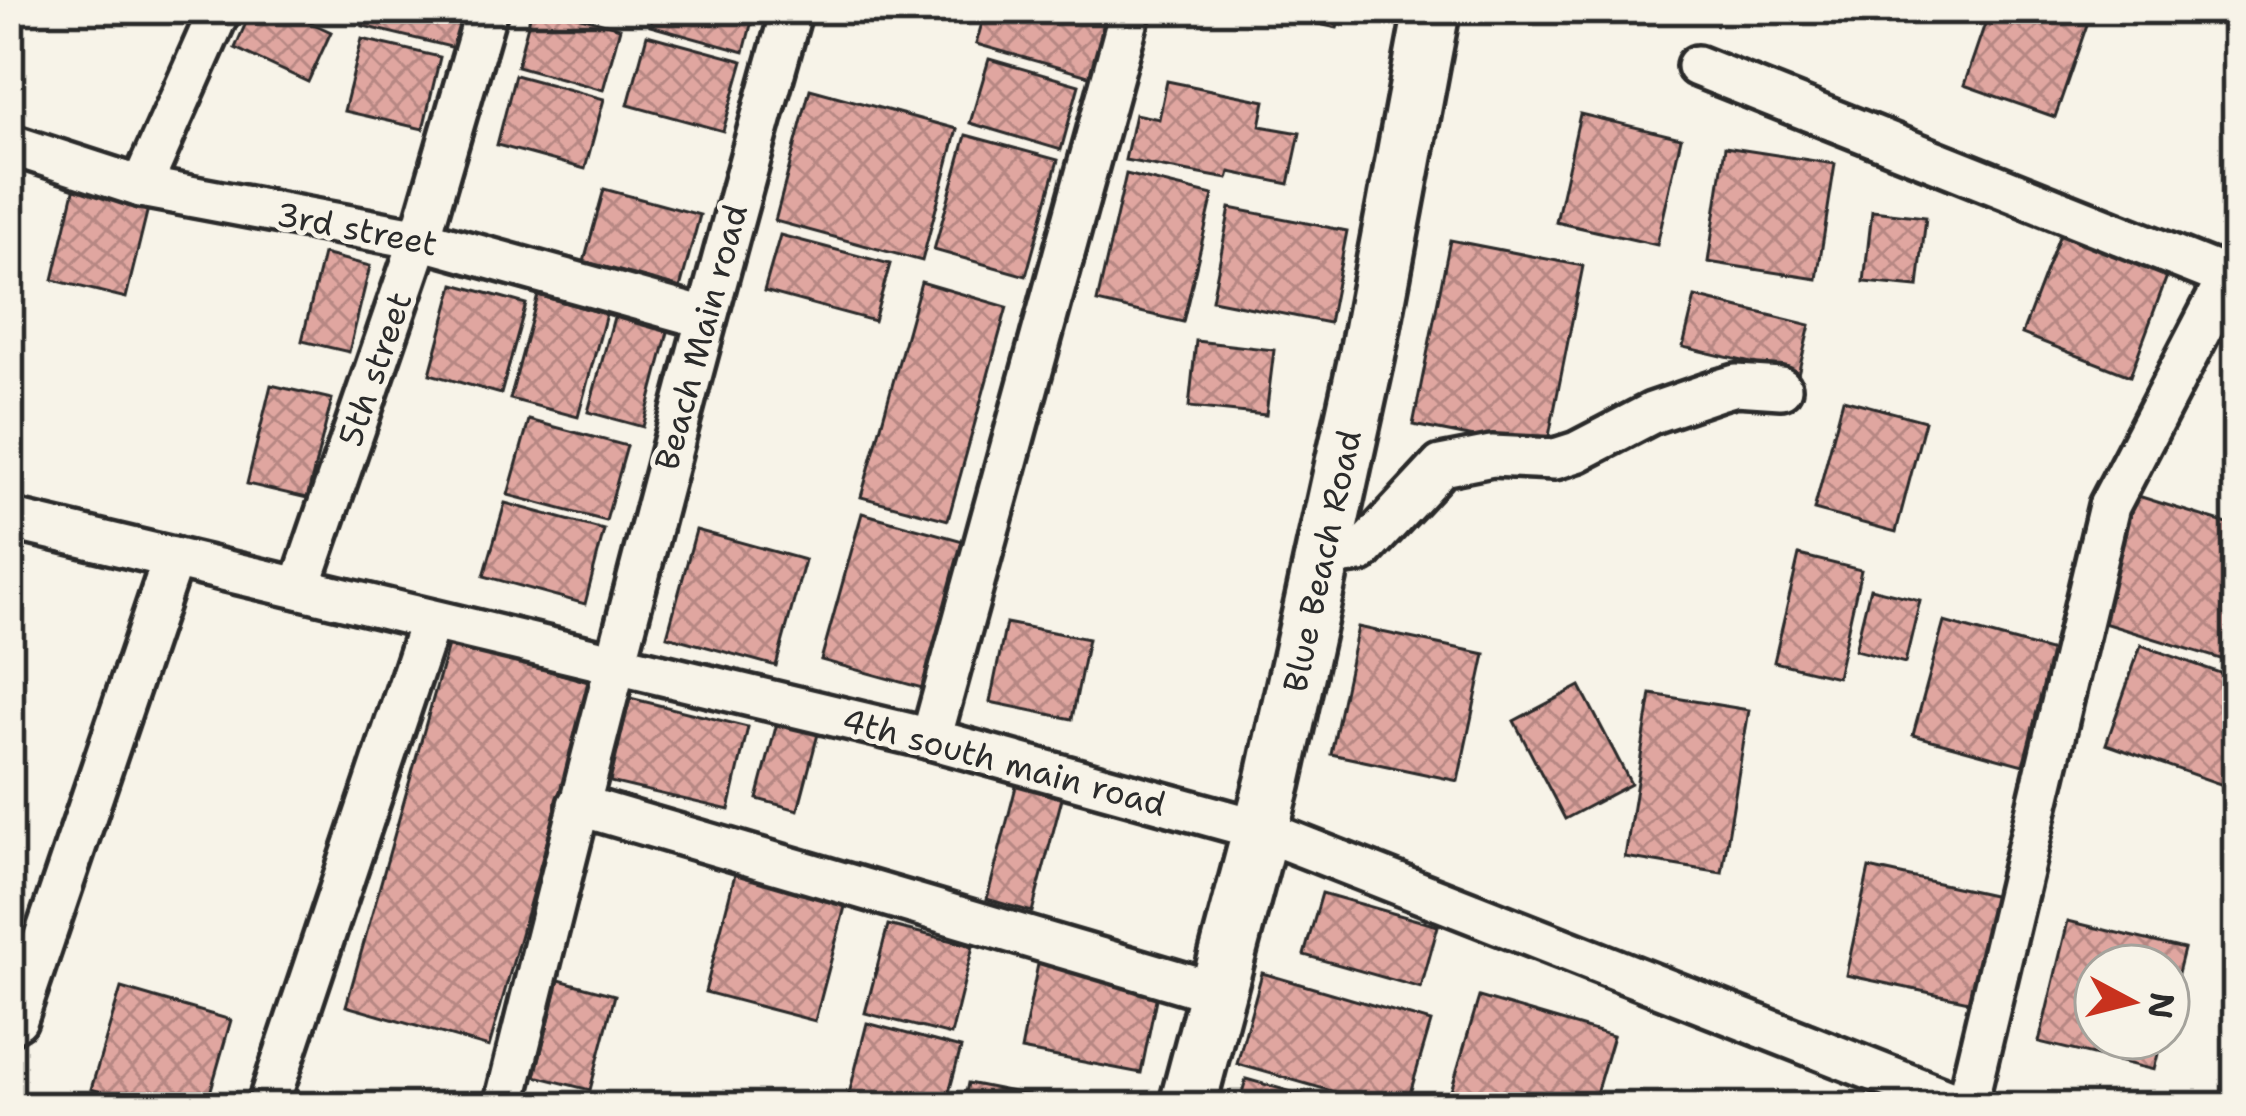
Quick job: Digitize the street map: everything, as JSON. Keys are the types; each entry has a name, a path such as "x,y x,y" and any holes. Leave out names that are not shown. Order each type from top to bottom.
{"street":[{"path":"141,187 220,9"},
{"name":"5th street","path":"300,588 420,239 487,9"},
{"name":"Beach Main road","path":"504,1107 613,666 792,9"},
{"path":"931,740 1131,9"},
{"name":"Blue Beach Road","path":"1187,1107 1261,830 1323,557 1367,356 1432,9"},
{"path":"1697,66 2232,268 2109,506 1966,1107"},
{"name":"3rd street","path":"9,144 141,187 420,239 705,318"},
{"path":"1323,557 1361,552 1441,466 1492,456 1555,459 1652,413 1719,390 1736,385 1780,388"},
{"name":"4th south main road","path":"9,519 931,740 1261,830 1966,1107"},
{"path":"9,1024 17,1018 173,558"},
{"path":"267,1107 430,621"},
{"path":"578,805 1218,993"}],"building":[{"path":"252,9 281,9 331,32 308,82 235,48"},
{"path":"367,9 464,9 455,48 363,26"},
{"path":"532,9 552,9 620,28 603,90 517,66"},
{"path":"655,9 755,9 744,52 650,26"},
{"path":"986,9 1098,9 1125,17 1106,81 976,44"},
{"path":"1248,9 1340,9 1337,28"},
{"path":"1990,9 2070,9 2090,16 2055,117 1964,85"},
{"path":"647,35 743,61 723,131 628,105"},
{"path":"362,39 440,57 423,129 344,111"},
{"path":"989,59 1079,85 1061,150 970,123"},
{"path":"515,75 604,99 585,169 497,145"},
{"path":"1167,81 1265,101 1260,126 1300,133 1289,184 1230,172 1228,179 1125,160 1135,114 1159,119"},
{"path":"810,89 957,129 922,261 775,221"},
{"path":"1580,114 1681,138 1657,245 1556,222"},
{"path":"966,135 1058,160 1026,276 934,250"},
{"path":"1725,147 1835,164 1817,279 1708,262"},
{"path":"1126,174 1213,195 1183,322 1097,302"},
{"path":"75,186 149,204 126,298 53,280"},
{"path":"604,189 700,215 680,288 584,262"},
{"path":"1230,208 1347,231 1329,323 1212,300"},
{"path":"1872,211 1926,217 1918,287 1864,282"},
{"path":"2060,234 2167,276 2130,376 2022,334"},
{"path":"780,235 890,264 874,321 764,291"},
{"path":"1450,240 1583,266 1546,451 1413,425"},
{"path":"323,254 370,266 349,352 302,341"},
{"path":"921,282 1007,307 948,520 861,497"},
{"path":"454,284 526,304 501,394 430,374"},
{"path":"538,295 606,314 578,417 510,399"},
{"path":"1695,297 1810,325 1798,374 1683,347"},
{"path":"614,317 668,332 643,427 588,412"},
{"path":"1196,341 1274,350 1266,415 1189,407"},
{"path":"271,385 332,399 307,498 247,484"},
{"path":"1843,399 1925,421 1896,532 1814,510"},
{"path":"529,420 627,446 606,521 508,495"},
{"path":"2135,495 2237,527 2237,664 2097,621"},
{"path":"505,503 604,530 585,604 484,576"},
{"path":"862,513 963,541 922,688 821,660"},
{"path":"696,530 805,560 776,666 667,636"},
{"path":"1799,555 1861,570 1837,677 1774,662"},
{"path":"1870,588 1920,600 1905,663 1855,650"},
{"path":"1944,622 2053,652 2023,765 1913,735"},
{"path":"1006,623 1088,639 1072,719 990,702"},
{"path":"1358,627 1485,654 1458,781 1331,754"},
{"path":"449,642 592,683 489,1047 346,1006"},
{"path":"2141,645 2237,679 2237,790 2106,744"},
{"path":"1580,686 1631,784 1565,819 1514,721"},
{"path":"1651,694 1749,710 1722,873 1625,857"},
{"path":"630,698 748,727 729,810 610,782"},
{"path":"777,723 818,734 798,810 757,799"},
{"path":"1020,771 1066,783 1032,912 987,899"},
{"path":"1869,868 2006,898 1983,1004 1846,975"},
{"path":"735,874 846,903 815,1021 705,992"},
{"path":"1322,893 1438,926 1421,988 1304,955"},
{"path":"2068,921 2155,942 2072,942 2072,1050 2039,1042"},
{"path":"888,925 973,946 951,1035 865,1013"},
{"path":"1039,959 1159,984 1141,1073 1021,1050"},
{"path":"1262,973 1431,1022 1406,1107 1387,1107 1237,1064"},
{"path":"559,980 615,995 590,1090 535,1076"},
{"path":"121,988 231,1020 206,1107 151,1107 91,1089"},
{"path":"1479,997 1613,1036 1592,1107 1494,1107 1450,1094"},
{"path":"867,1023 961,1048 945,1107 879,1107 848,1098"},
{"path":"2121,1062 2156,1062 2154,1070"},
{"path":"1246,1079 1345,1107 1238,1107"},
{"path":"968,1083 1038,1097 1036,1107 963,1107"}]}
